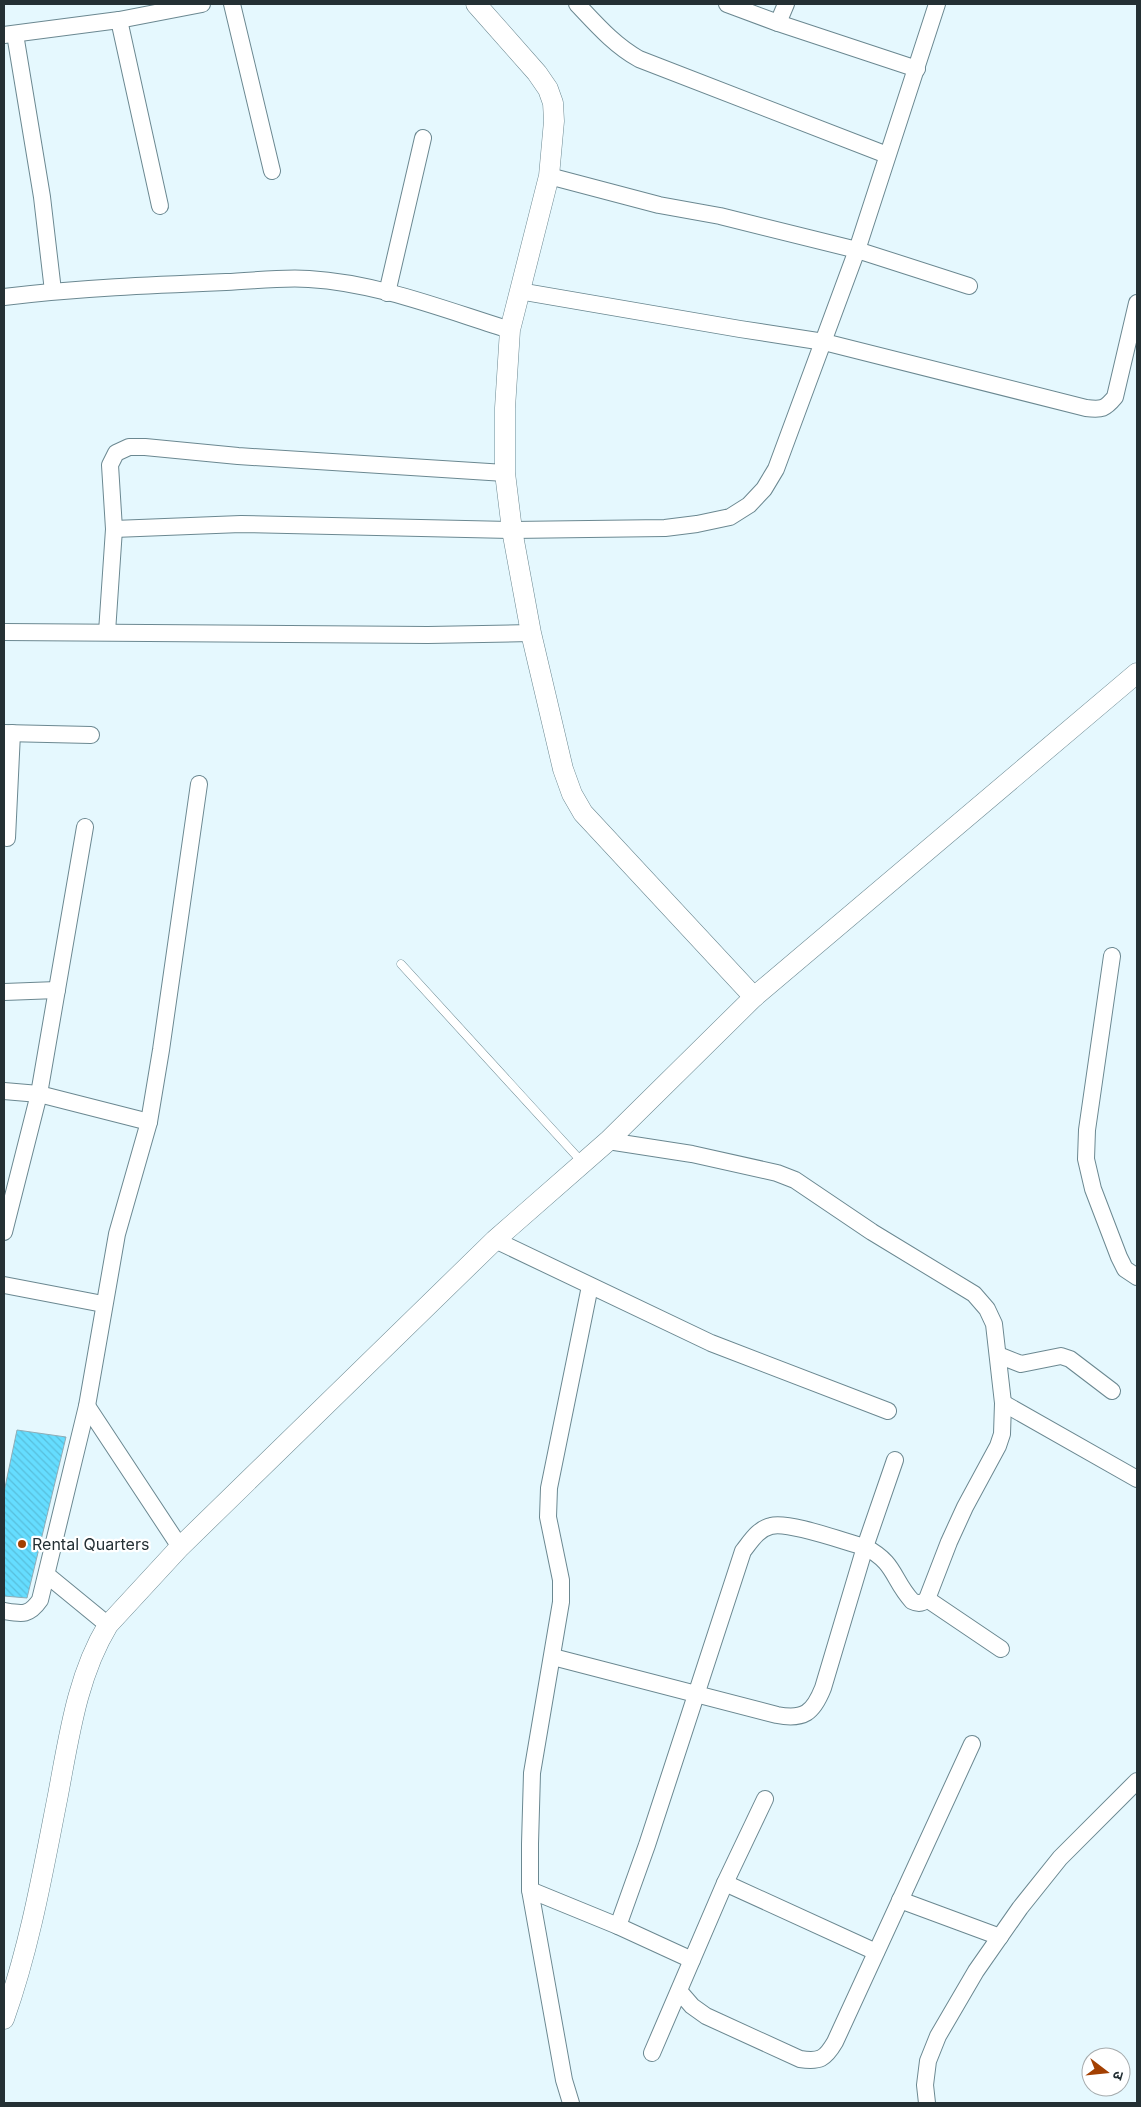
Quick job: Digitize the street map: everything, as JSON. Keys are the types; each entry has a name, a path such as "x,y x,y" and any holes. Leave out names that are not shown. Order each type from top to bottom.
{"street":[{"path":"52,291 42,197 9,35 119,20 202,4"},
{"path":"232,4 272,171"},
{"path":"476,4 537,74 548,89 553,103 554,121 548,176 510,330 505,408 505,473 512,530 532,639 563,769 572,794 583,813 754,997"},
{"path":"577,4 624,51 639,59 887,155"},
{"path":"727,4 778,23 918,69"},
{"path":"778,23 786,4"},
{"path":"114,529 242,524 512,530 665,528 730,517 749,505 764,489 776,469 824,342 918,69 937,4"},
{"path":"119,20 160,206"},
{"path":"387,293 423,138"},
{"path":"548,176 659,205 720,216 857,250 969,286"},
{"path":"4,297 52,291 308,278 387,293 510,330"},
{"path":"519,291 740,330 824,342 977,382 1099,410 1107,406 1115,397 1137,303"},
{"path":"107,632 114,529 110,465 116,453 128,448 144,447 238,456 505,473"},
{"path":"4,632 418,634 532,639"},
{"path":"4,2019 18,1981 30,1936 74,1709 99,1639 108,1625 180,1547 495,1240 608,1141 754,997 1137,673"},
{"path":"7,838 8,733 91,735"},
{"path":"4,1611 23,1613 33,1610 40,1600 87,1406 103,1304 117,1234 149,1122 199,784"},
{"path":"4,1232 9,1181 39,1094 86,827"},
{"path":"1112,956 1087,1130 1086,1159 1093,1188 1118,1257 1125,1268 1137,1277"},
{"path":"4,992 57,990"},
{"path":"4,1091 39,1094 149,1122"},
{"path":"608,1141 692,1154 778,1173 795,1180 872,1232 974,1294 987,1309 994,1324 1004,1422 998,1446 965,1507 927,1599 918,1604 912,1601 886,1562 876,1553 865,1547 789,1526 772,1525 757,1533 744,1551 618,1926"},
{"path":"495,1240 711,1343 888,1411"},
{"path":"4,1285 103,1304"},
{"path":"572,2103 564,2080 530,1890 532,1774 561,1602 560,1580 548,1517 549,1488 590,1286"},
{"path":"998,1355 1021,1364 1061,1356 1070,1359 1112,1391"},
{"path":"1003,1403 1137,1479"},
{"path":"87,1406 180,1547"},
{"path":"553,1657 777,1715 791,1718 805,1714 816,1705 823,1688 865,1547 895,1460"},
{"path":"47,1575 108,1625"},
{"path":"927,1599 1001,1649"},
{"path":"679,1991 692,2006 706,2016 800,2058 814,2061 827,2056 972,1744"},
{"path":"927,2103 925,2086 928,2061 938,2036 976,1971 1060,1858 1137,1781"},
{"path":"652,2053 725,1883 765,1799"},
{"path":"725,1883 876,1952"},
{"path":"530,1890 618,1926 692,1960"},
{"path":"900,1900 1000,1937"}],"lane":[{"path":"401,964 582,1162"}],"building":[{"name":"Rental Quarters","path":"17,1430 66,1437 27,1598 4,1596 4,1492"}],"place":[{"name":"Rental Quarters","path":"22,1544"}]}
